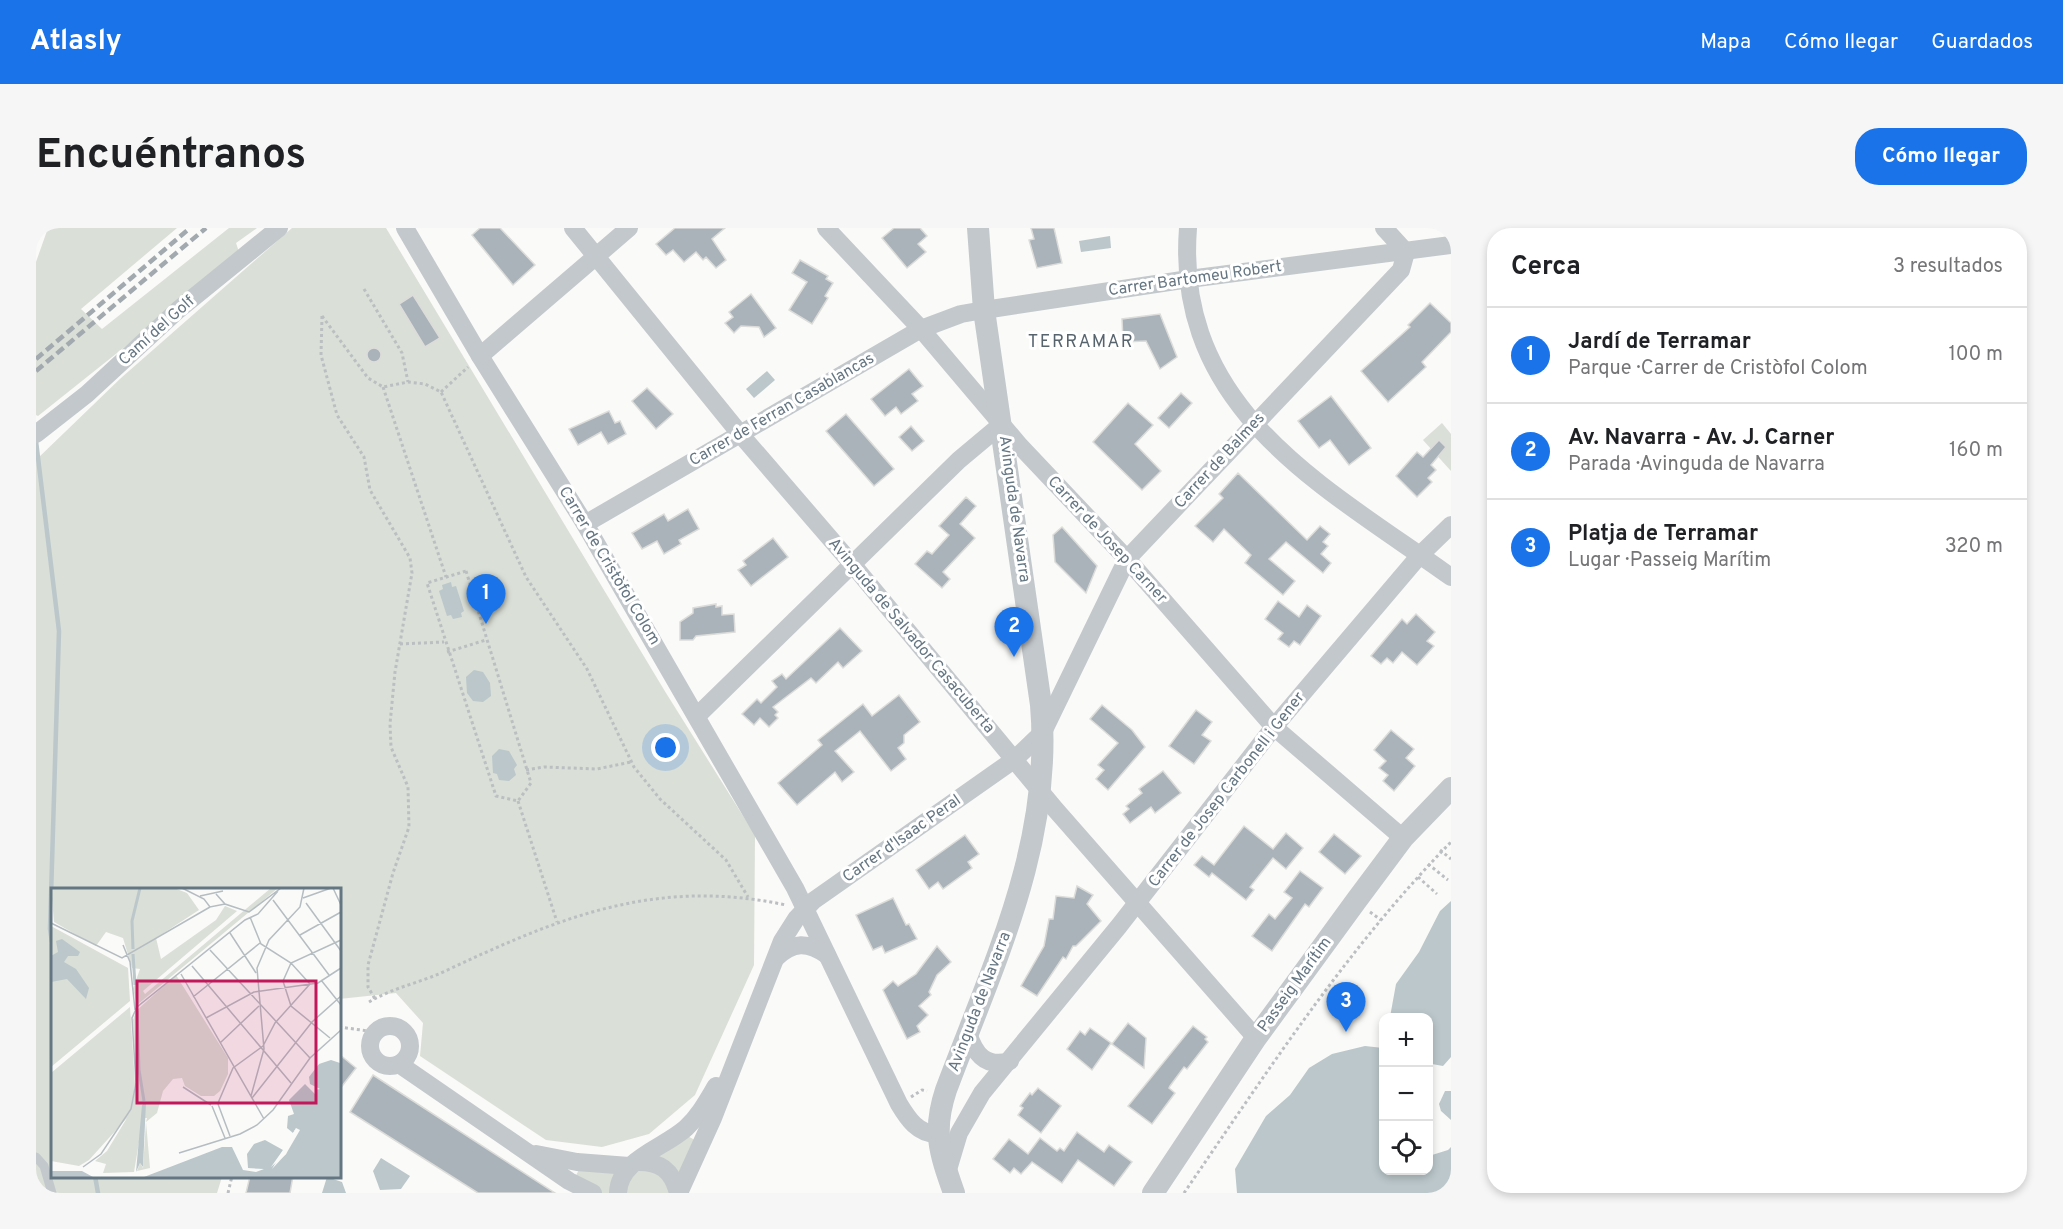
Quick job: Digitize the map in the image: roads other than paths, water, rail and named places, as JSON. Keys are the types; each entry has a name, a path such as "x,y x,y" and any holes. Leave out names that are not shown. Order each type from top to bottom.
{"street":[{"name":"Camí del Golf","path":"36,434 123,363 178,310 279,228"},
{"name":"Carrer de Cristòfol Colom","path":"405,228 480,356 585,524 697,717 805,909 903,1111 923,1132 937,1134"},
{"name":"Avinguda de Salvador Casacuberta","path":"573,228 741,435 854,565 1041,791 1256,1038"},
{"path":"480,356 629,228"},
{"name":"Carrer de Josep Carner","path":"826,228 921,329 1020,446 1127,559 1274,727 1403,838"},
{"name":"Avinguda de Navarra","path":"937,1134 942,1101 1012,916 1034,836 1041,791 1043,732 1002,424 984,310 978,228"},
{"path":"1188,228 1189,279 1195,318 1204,348 1216,373 1254,425 1331,494 1451,577"},
{"path":"1384,228 1406,252 1451,245"},
{"name":"Carrer Bartomeu Robert","path":"984,310 1189,279 1406,252"},
{"name":"Carrer de Balmes","path":"1043,732 1127,559 1401,270 1406,252"},
{"name":"Carrer de Ferran Casablancas","path":"585,524 921,329 961,314 984,310"},
{"path":"697,717 959,460 1002,424"},
{"name":"Carrer de Josep Carbonell i Gener","path":"951,1183 949,1158 967,1116 982,1094 1138,903 1274,727 1420,555 1451,525"},
{"name":"Carrer d'Isaac Peral","path":"679,1193 713,1118 788,929 805,909 1015,759 1043,732"},
{"name":"Passeig Marítim","path":"1153,1193 1256,1038 1403,838 1451,788"},
{"path":"776,958 795,944 809,945 827,955"},
{"path":"399,1065 410,1051 409,1038 405,1032 394,1026 387,1026 376,1032 370,1044 374,1057 384,1065 399,1065 569,1181 593,1193"},
{"path":"968,1033 981,1059 991,1063 1010,1061"},
{"name":"Carrer d'Isaac Peral","path":"632,1164 686,1128 701,1111 742,1043"},
{"path":"937,1134 951,1183"},
{"path":"520,1148 550,1157 632,1164 649,1162 662,1166 669,1172 679,1193"},
{"path":"618,1193 621,1176 632,1164"}],"lane":[{"path":"36,1157 50,1179 52,1193"}],"waterway":[{"path":"36,441 59,631 51,888"},
{"path":"51,896 51,936"},
{"path":"95,1178 98,1193"}],"railway":[{"path":"36,359 190,228"},
{"path":"36,371 206,228"}],"place":[{"name":"Jardí de Terramar","path":"486,624"},
{"name":"Av. Navarra - Av. J. Carner","path":"1014,657"},
{"name":"Platja de Terramar","path":"1346,1032"}],"district":[{"name":"TERRAMAR","path":"1081,342"}]}
